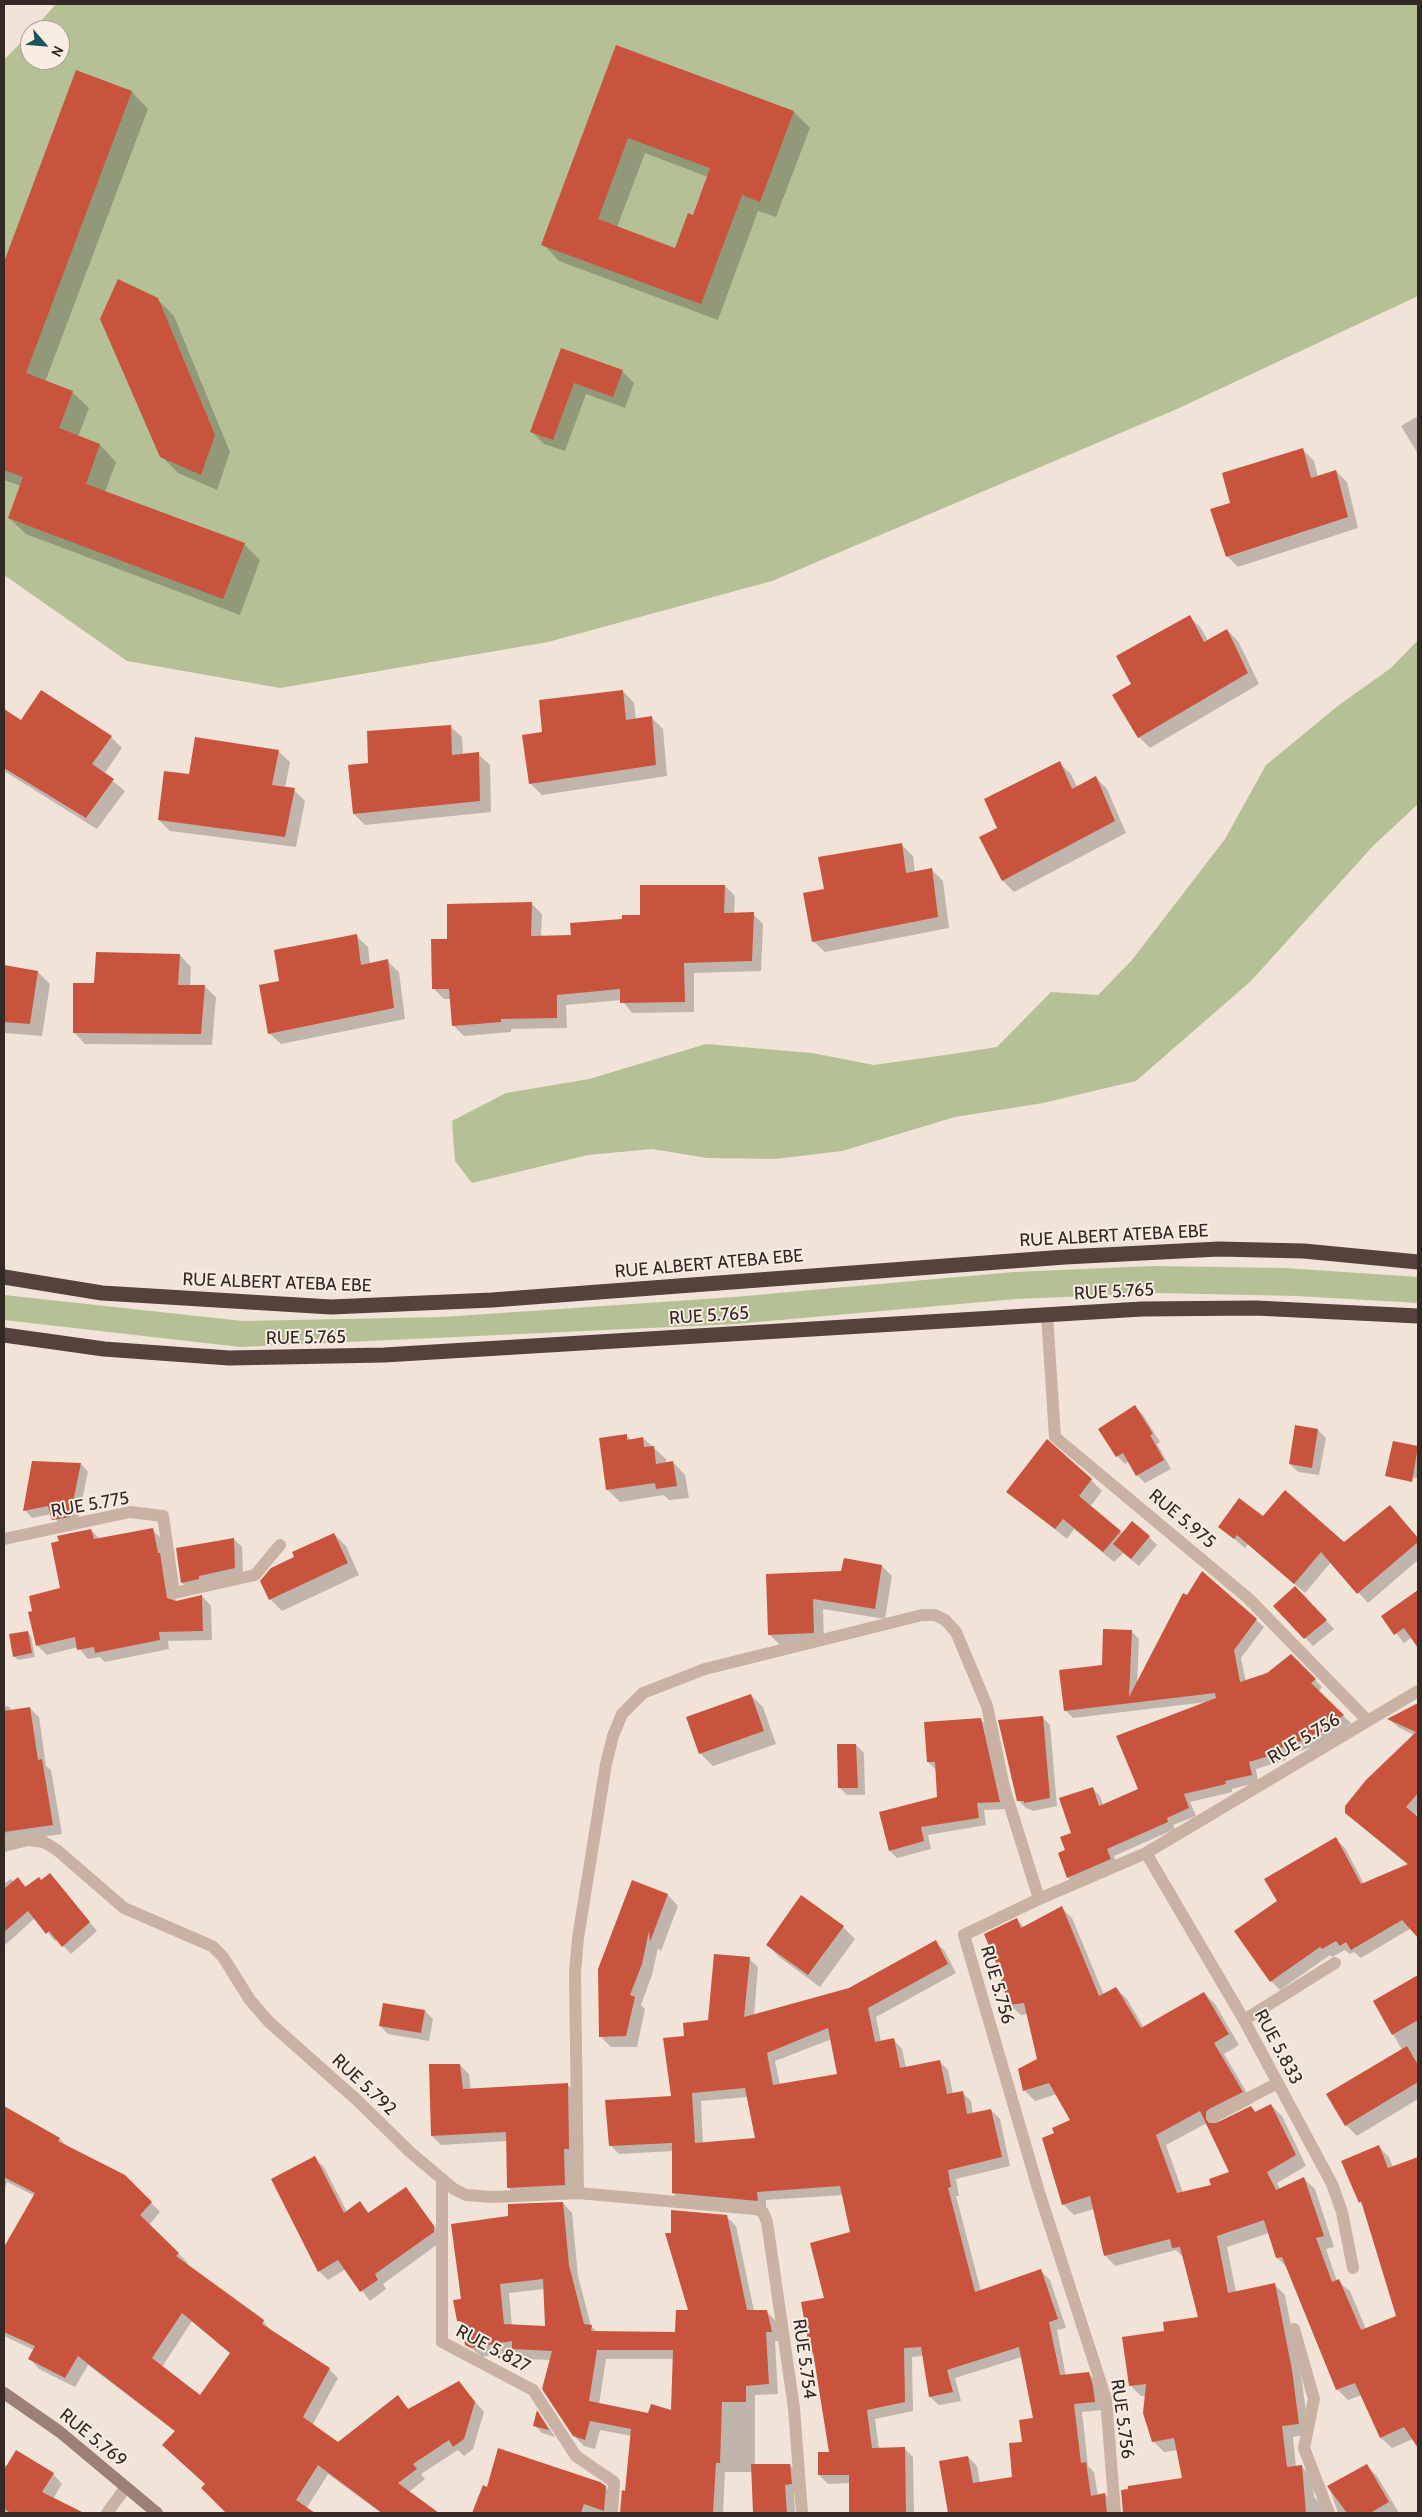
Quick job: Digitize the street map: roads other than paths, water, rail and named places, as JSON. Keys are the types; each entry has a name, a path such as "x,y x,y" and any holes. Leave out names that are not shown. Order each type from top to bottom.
{"highway":[{"name":"RUE ALBERT ATEBA EBE","path":"4,1277 102,1293 330,1307 492,1300 899,1268 1219,1249 1304,1251 1418,1262"},
{"name":"RUE 5.765","path":"4,1335 104,1349 249,1358 394,1355 1142,1309 1256,1308 1418,1316"}],"main road":[{"name":"RUE 5.769","path":"4,2393 60,2432 157,2513"}],"street":[{"name":"RUE 5.975","path":"1047,1314 1055,1437 1249,1599 1368,1721"},
{"name":"RUE 5.775","path":"4,1539 130,1512 163,1516 174,1593 255,1575 280,1545"},
{"path":"578,2193 575,1973 578,1938 606,1764 613,1736 622,1714 643,1692 714,1667 922,1615 935,1614 956,1632 987,1706 1004,1787 1039,1899"},
{"name":"RUE 5.756","path":"1115,2513 1106,2399 1039,2192 964,1935 1039,1899 1146,1853 1418,1691"},
{"name":"RUE 5.792","path":"4,1846 28,1840 44,1842 57,1850 124,1908 212,1946 224,1957 250,2000 269,2022 442,2179 466,2195 493,2197 578,2193 755,2208 762,2212"},
{"name":"RUE 5.833","path":"1146,1853 1244,2020 1332,2184 1342,2212 1353,2268"},
{"path":"1244,2020 1335,1963"},
{"path":"1213,2116 1278,2083"},
{"name":"RUE 5.827","path":"442,2179 442,2342 533,2390 576,2456 614,2482 612,2513"},
{"name":"RUE 5.754","path":"762,2212 767,2222 794,2408 802,2513"},
{"path":"1294,2329 1314,2399 1304,2448 1329,2513"},
{"path":"107,2513 126,2487"}]}
